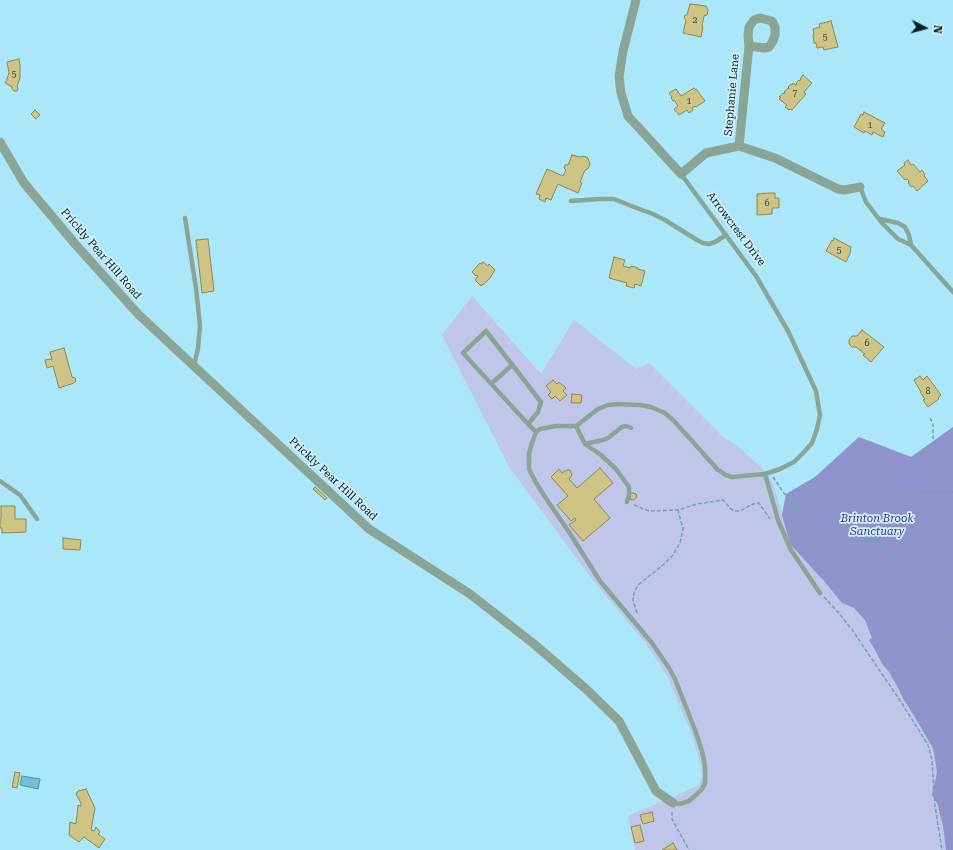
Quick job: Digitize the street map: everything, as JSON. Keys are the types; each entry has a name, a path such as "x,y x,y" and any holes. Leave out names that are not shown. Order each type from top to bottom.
{"street":[{"name":"Arrowcrest Drive","path":"636,0 622,51 619,77 621,93 628,116 681,174"},
{"name":"Stephanie Lane","path":"739,146 748,46"},
{"name":"Prickly Pear Hill Road","path":"0,142 24,183 138,314 369,529 470,594 534,644 586,689 619,721 656,791 673,803"},
{"path":"681,174 706,153 739,146 775,158 838,189 844,190 860,187"}],"lane":[{"name":"Arrowcrest Drive","path":"576,426 598,408 608,405 630,404 651,407 665,413 718,470 732,477 767,473 780,469 794,462 812,443 818,429 820,415 816,391 788,331 756,276 681,174"},
{"path":"860,187 866,202 880,219 898,239 911,245 953,292"},
{"path":"571,201 614,199 634,208 653,214 703,243 709,244 715,242 726,235"},
{"path":"185,218 196,288 200,326 198,348 194,366"},
{"path":"880,219 898,223 905,227 909,235 911,245"},
{"path":"528,424 538,412 541,402 486,331 463,353 491,384 528,424 536,432"},
{"path":"491,384 512,365"},
{"path":"627,502 629,487 616,469 601,455 585,444 576,426 556,426 540,429 536,432 529,454 529,469 535,481 600,581 661,655 674,679 695,730 705,766 705,783 702,789 690,801 680,804 673,803"},
{"path":"585,444 608,438 622,427 626,426 631,428"},
{"path":"767,473 778,520 791,550 820,592"},
{"path":"0,481 20,495 37,519"}],"path":[{"path":"930,418 935,442 943,450 953,456"},
{"path":"767,473 798,512 812,521 834,544 836,549 842,551 860,541 870,540 879,542"},
{"path":"953,492 922,492 900,495 886,509 882,516 879,542 881,548 888,557 909,567 921,584 928,587 931,594 934,612 937,618 938,628 953,640"},
{"path":"627,502 649,511 678,510 697,504 723,500 734,511 740,511 759,502 771,521"},
{"path":"636,613 633,600 634,593 638,585 673,555 680,543 684,528 678,510"},
{"path":"820,592 853,631 903,704 928,746 932,760 935,806 942,850"},
{"path":"673,803 672,819 689,850"}],"green space":[{"path":"472,296 541,374 574,320 636,369 649,363 723,437 738,446 764,470 773,483 782,514 786,494 815,477 859,437 911,457 953,427 953,850 635,850 628,816 699,785 703,774 692,735 668,678 647,645 591,578 509,467 442,335"},
{"name":"Brinton Brook Sanctuary","path":"953,427 953,850 946,850 943,826 938,805 932,795 937,771 933,748 869,640 872,638 865,620 854,608 842,603 792,546 782,515 786,494 815,477 859,437 911,457"}],"shaded area":[{"path":"22,776 40,779 38,789 20,785"}],"building":[{"path":"690,4 706,6 708,10 707,15 704,16 701,37 683,33 686,20 684,18 685,15 687,15"},
{"path":"831,21 838,47 824,50 823,47 817,48 816,43 814,43 813,29 820,27 819,24"},
{"path":"19,59 20,78 17,86 18,89 17,91 14,91 12,87 5,83 9,73 7,62"},
{"path":"803,75 812,83 804,92 806,94 792,110 789,110 785,107 787,105 779,99 781,97 779,97 785,93 784,92 788,88 789,89 788,87 791,84 792,85 793,83 796,85"},
{"path":"694,88 705,101 692,108 693,110 689,113 687,110 679,115 674,109 678,106 675,101 673,101 669,93 676,89 681,96"},
{"path":"35,110 40,115 36,119 31,114"},
{"path":"864,112 885,123 881,129 885,132 883,137 873,132 872,135 865,131 864,133 854,127 861,114 863,115"},
{"path":"572,155 580,157 584,156 588,158 590,164 588,169 585,170 580,182 582,183 578,193 558,184 551,200 546,198 545,202 539,199 540,195 536,194 547,169 563,176 566,170 564,168 565,165 568,165"},
{"path":"908,160 911,165 913,164 920,172 922,170 928,181 917,191 913,186 911,187 907,179 905,180 897,171 905,165 904,163"},
{"path":"775,193 775,198 779,198 779,208 772,208 772,214 757,215 757,194"},
{"path":"834,238 851,247 851,251 846,262 826,251"},
{"path":"208,239 214,291 202,293 196,240"},
{"path":"614,257 625,260 623,266 630,268 631,266 645,271 641,286 635,284 634,288 626,286 627,283 609,278"},
{"path":"483,262 488,266 489,264 495,270 490,278 481,286 475,280 478,276 472,272 480,263 482,264"},
{"path":"862,330 884,347 871,362 863,355 865,354 849,344 849,340 852,336 857,336"},
{"path":"64,348 72,377 75,378 76,381 59,388 53,366 47,368 45,360 52,360 50,352"},
{"path":"920,376 923,380 927,376 941,395 938,398 939,399 928,407 923,400 925,399 914,380"},
{"path":"553,380 557,384 559,382 566,388 563,391 567,395 560,401 555,396 552,399 548,395 551,392 546,386"},
{"path":"572,394 582,395 581,403 571,403"},
{"path":"600,468 613,483 594,499 610,518 583,541 569,525 576,520 575,518 571,521 557,505 568,496 551,477 559,469 562,473 570,470 572,475 569,479 577,488"},
{"path":"315,487 327,498 325,500 313,489"},
{"path":"630,493 636,494 637,497 632,500 630,499"},
{"path":"1,506 15,506 15,519 26,519 26,532 2,533 2,528 0,528"},
{"path":"63,538 81,540 80,550 63,549"},
{"path":"15,772 20,773 17,788 12,787"},
{"path":"86,789 95,808 91,830 94,831 96,827 100,832 98,834 105,839 99,848 84,837 79,842 69,835 70,822 76,824 78,805 81,806 76,794 78,791"},
{"path":"652,812 654,821 643,824 640,815"},
{"path":"640,825 644,841 635,843 631,827"},
{"path":"673,843 677,850 662,850"}]}
